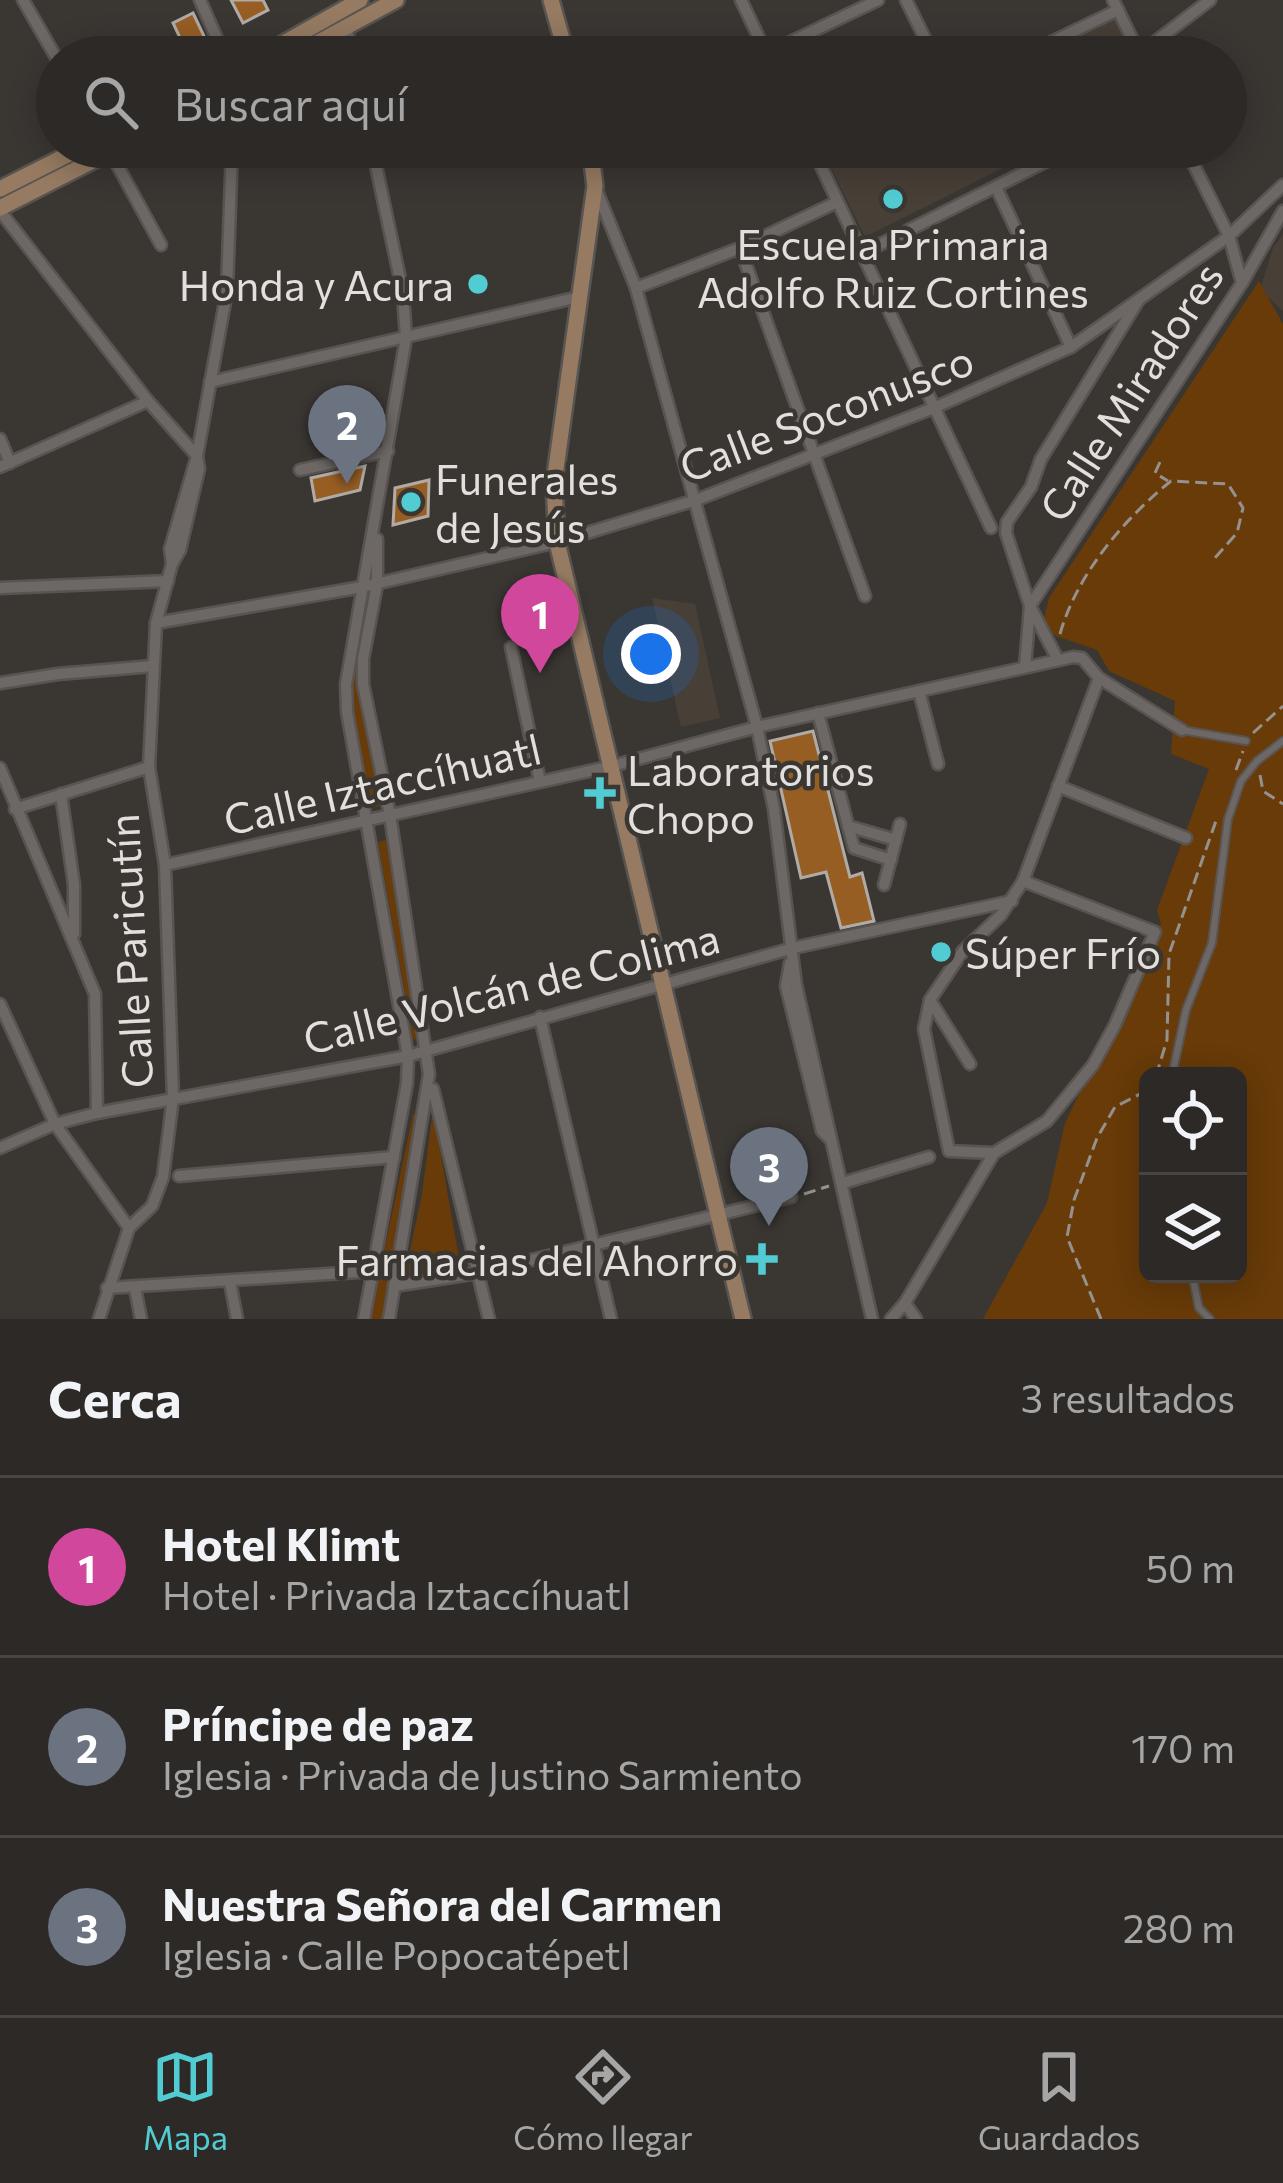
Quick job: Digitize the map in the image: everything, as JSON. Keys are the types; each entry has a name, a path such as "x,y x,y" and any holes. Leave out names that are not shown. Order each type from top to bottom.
{"main road":[{"path":"297,36 360,0"},
{"path":"314,36 341,12 396,0"},
{"path":"551,0 561,36"},
{"path":"0,189 42,168"},
{"path":"0,209 77,168"},
{"path":"593,168 595,186 554,483 557,542 742,1319"}],"street":[{"path":"23,0 44,36"},
{"path":"200,0 216,36"},
{"path":"741,0 756,36"},
{"path":"805,36 878,0"},
{"path":"906,0 924,36"},
{"path":"1165,36 1210,0"},
{"path":"1058,36 1115,5 1130,36"},
{"path":"122,168 161,245"},
{"name":"Calle Paricutín","path":"99,1319 128,1228 152,1206 163,1177 173,1098 165,865 148,767 153,666 156,623 200,470 197,456 227,291 231,168"},
{"path":"364,1319 408,1056 347,712 346,684 406,338 404,292 377,168"},
{"path":"822,168 991,528"},
{"path":"863,254 1034,168"},
{"path":"1195,168 1229,236 1242,283"},
{"path":"595,186 637,289 757,727 775,809 796,985 872,1319"},
{"path":"996,187 1071,346"},
{"name":"Calle Soconusco","path":"156,623 377,584 557,542 696,500 936,407 1071,346 1229,236 1282,187"},
{"path":"637,289 837,202"},
{"path":"0,209 148,401 197,456"},
{"name":"Calle Miradores","path":"1025,667 1030,606 1242,283 1283,211"},
{"path":"740,248 865,596"},
{"path":"1143,293 1041,459 1031,488 1007,522 1006,533 1030,606 1058,659 1082,658 1099,678 1183,730"},
{"path":"210,382 579,297"},
{"path":"0,439 5,465 148,401"},
{"path":"300,470 388,451"},
{"path":"377,518 377,584 362,683 390,815 429,1075 489,1319"},
{"path":"0,588 168,581"},
{"path":"511,647 540,782"},
{"name":"Calle Iztaccíhuatl","path":"165,865 612,766 757,727 1058,659"},
{"path":"0,683 153,666"},
{"path":"994,1153 949,1151 924,1029 930,1000 963,951 1012,901 1023,881 1099,678"},
{"path":"919,691 938,764"},
{"path":"818,713 854,848 891,860"},
{"path":"15,809 148,767"},
{"path":"0,768 95,994 98,1113"},
{"path":"1058,786 1186,838"},
{"path":"61,794 74,885 74,938"},
{"path":"884,885 900,824"},
{"path":"848,826 896,840"},
{"path":"891,1319 994,1153 1047,1121 1067,1101 1115,1025 1155,932 1023,881"},
{"name":"Calle Volcán de Colima","path":"0,1148 55,1124 98,1113 408,1056 793,948 1012,901"},
{"path":"970,909 980,935"},
{"path":"930,1000 970,1064"},
{"path":"0,1004 6,1035 55,1124 128,1228"},
{"path":"540,1017 611,1319"},
{"path":"389,1319 429,1075"},
{"path":"178,1176 394,1157"},
{"path":"843,1183 929,1157"},
{"path":"394,1286 478,1273 791,1198"},
{"path":"107,1288 374,1271"},
{"path":"230,1282 237,1319"},
{"path":"136,1288 141,1319"},
{"path":"905,1303 916,1319"}],"lane":[{"path":"1183,730 1246,741"},
{"path":"1174,1067 1186,1010 1212,943 1228,820 1241,781 1283,741"},
{"path":"1194,1283 1199,1308 1210,1319"}],"path":[{"path":"1160,462 1155,473 1169,482 1228,484 1243,508 1237,533 1215,558"},
{"path":"1058,659 1060,631 1071,603 1128,517 1169,482"},
{"path":"1230,785 1246,741 1283,706"},
{"path":"1257,761 1263,791 1283,805"},
{"path":"1159,1067 1167,1040 1168,954 1222,805"},
{"path":"1102,1319 1066,1237 1074,1200 1114,1107 1139,1094"},
{"path":"791,1198 843,1183"}],"shaded area":[{"path":"1115,18 1124,36 1079,36"},
{"name":"Escuela Primaria Adolfo Ruiz Cortines","path":"831,168 1003,168 865,237"},
{"path":"1283,234 1283,311 1260,290 1273,248"},
{"path":"1259,281 1283,324 1283,1319 983,1319 1047,1203 1065,1123 1161,924 1157,910 1209,769 1171,754 1175,701 1109,671 1097,650 1056,636 1043,623 1049,598"},
{"path":"652,598 695,604 720,718 681,727"},
{"path":"367,604 356,680 380,806 373,808 347,679 362,605"},
{"path":"386,840 421,1037 413,1040 378,842"},
{"path":"433,1110 461,1270 405,1275 422,1194"},
{"path":"413,1114 421,1115 382,1319 370,1319"}],"building":[{"path":"231,0 263,0 268,10 243,23"},
{"path":"193,13 204,36 179,36 173,23"},
{"path":"365,466 360,490 315,501 311,478"},
{"name":"Funerales de Jesús","path":"429,480 428,516 393,525 395,488"},
{"path":"813,731 850,877 862,873 874,921 841,928 826,872 801,878 770,741"}],"place":[{"name":"Escuela Primaria Adolfo Ruiz Cortines","path":"893,199"},
{"name":"Honda y Acura","path":"478,284"},
{"name":"Príncipe de paz","path":"347,484"},
{"name":"Funerales de Jesús","path":"411,502"},
{"name":"Hotel Klimt","path":"540,673"},
{"name":"Laboratorios Chopo","path":"600,793"},
{"name":"Súper Frío","path":"941,952"},
{"name":"Nuestra Señora del Carmen","path":"769,1226"},
{"name":"Farmacias del Ahorro","path":"762,1259"}]}
